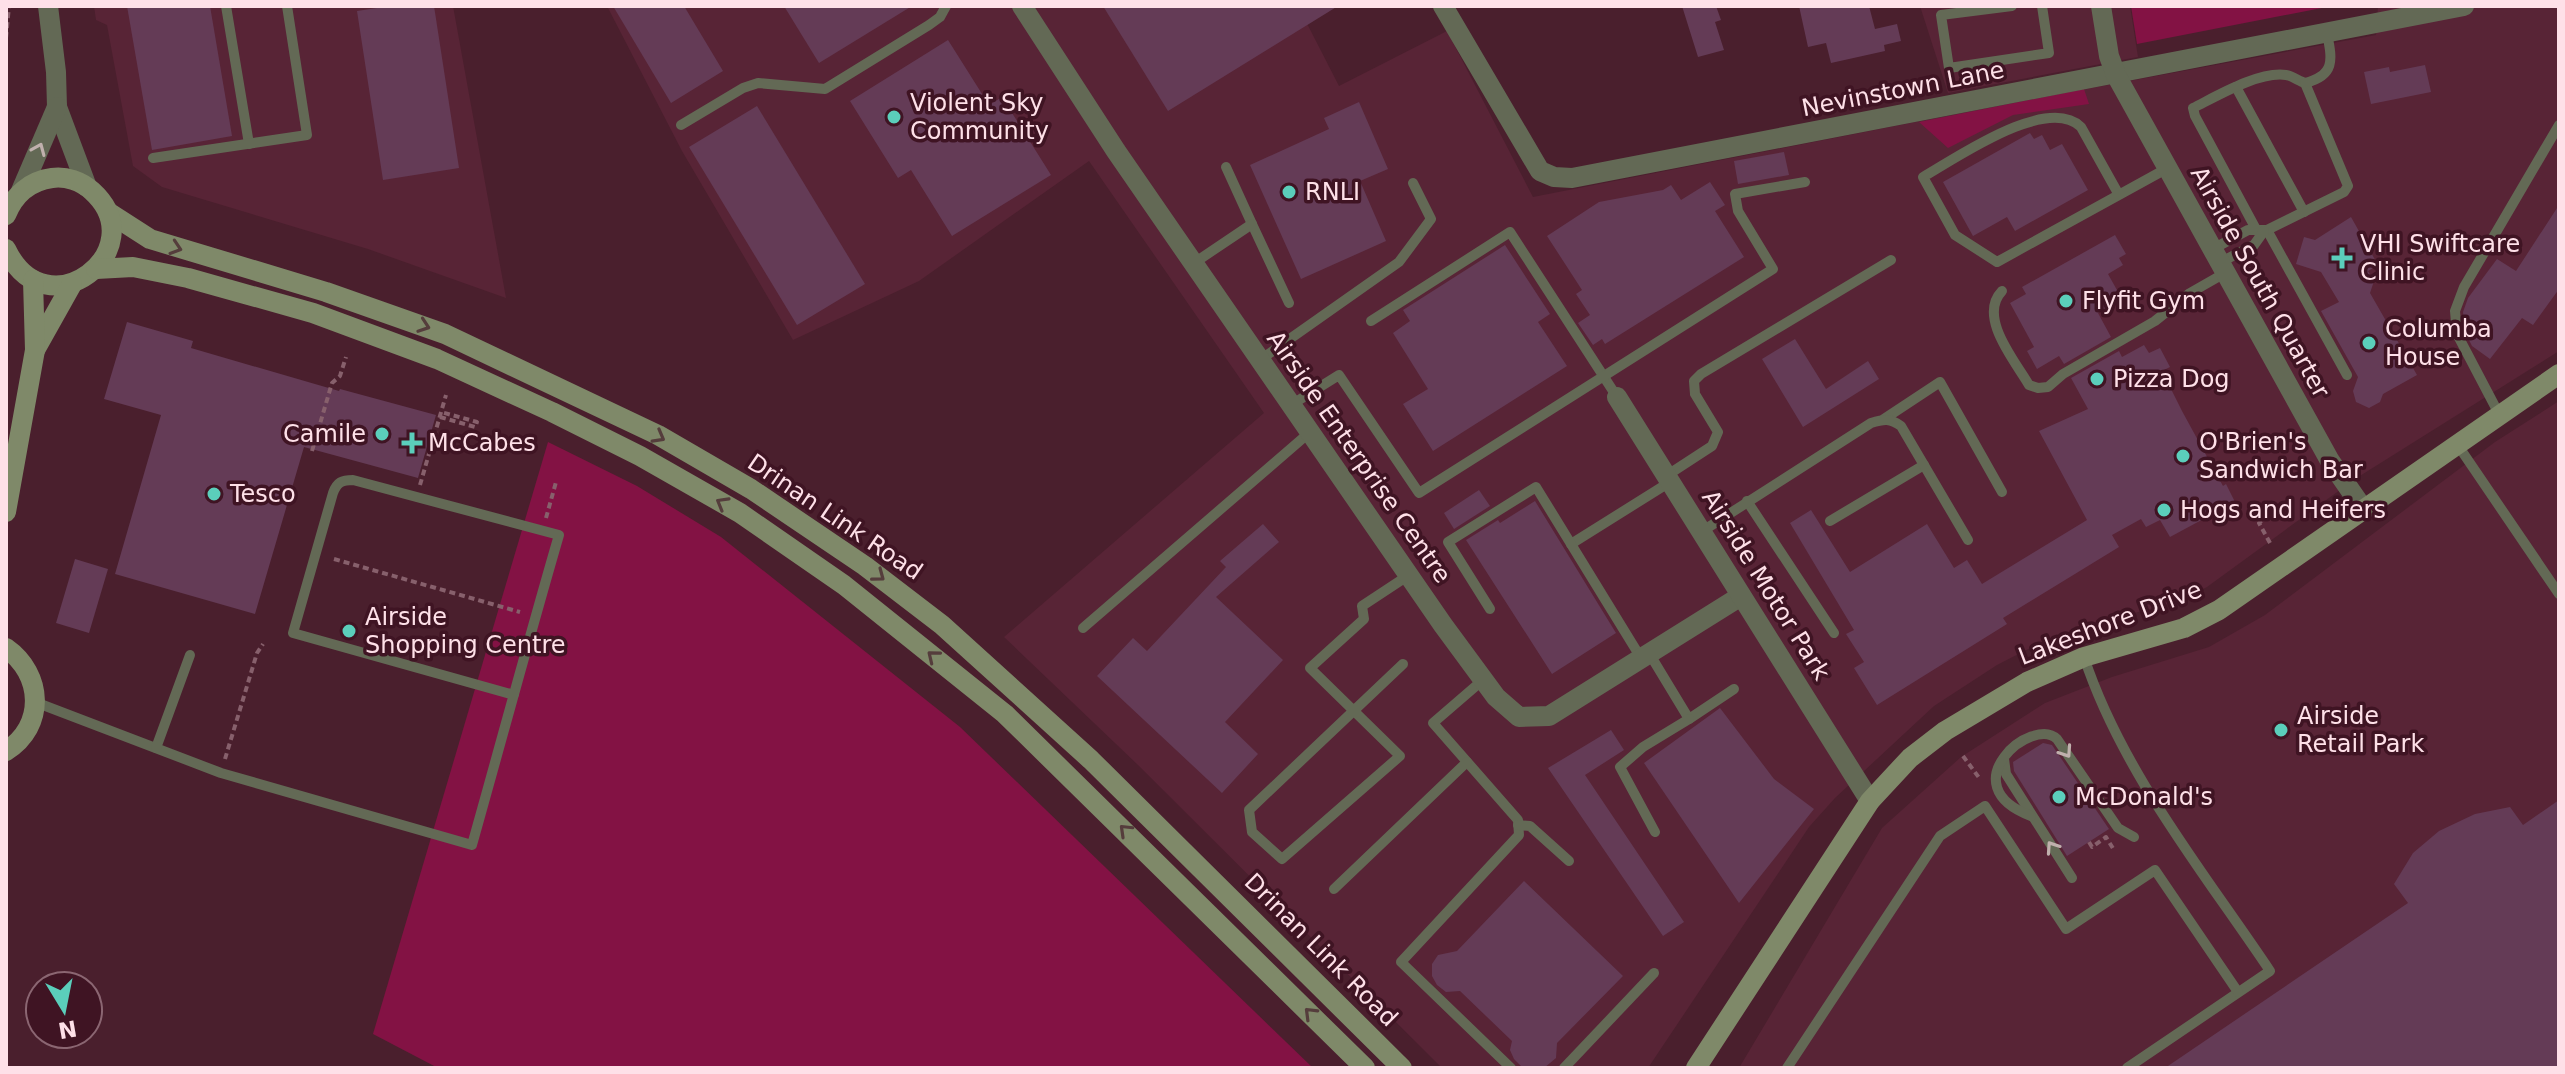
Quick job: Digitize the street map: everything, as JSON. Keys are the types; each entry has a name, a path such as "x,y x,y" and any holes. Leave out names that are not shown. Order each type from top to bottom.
{"main road":[{"path":"11,204 37,181 54,177 87,187"},
{"name":"Drinan Link Road","path":"87,187 108,212 150,239 326,292 445,334 658,435 751,489 865,566 942,625 1091,760 1402,1068"},
{"path":"8,256 33,280 58,286 72,284 96,269 110,242 108,212"},
{"name":"Drinan Link Road","path":"96,269 133,267 188,278 313,313 437,359 577,424 740,513 844,585 1005,714 1365,1068"},
{"path":"6,512 35,350 33,280"},
{"path":"35,350 72,284"},
{"name":"Lakeshore Drive","path":"1696,1068 1870,801 1910,758 1945,731 2027,682 2084,657 2198,622 2248,592 2559,374"},
{"path":"6,648 29,671 35,689 28,729 6,751"}],"street":[{"path":"48,6 57,107 87,187"},
{"name":"Airside Enterprise Centre","path":"1022,6 1116,151 1409,575 1496,697 1519,717 1549,716 1741,596"},
{"name":"Nevinstown Lane","path":"1443,6 1540,171 1554,177 1572,178 2464,6"},
{"name":"Airside South Quarter","path":"2101,6 2109,56 2116,75 2330,461 2364,510"},
{"path":"11,204 57,107"},
{"name":"Airside Motor Park","path":"1617,397 1870,801"}],"lane":[{"path":"226,6 249,144"},
{"path":"153,158 307,135 287,6"},
{"path":"681,125 743,88 758,83 825,89 929,25 940,17 946,6"},
{"path":"2012,6 1941,15 1949,68 2049,53 2042,6"},
{"path":"2327,33 2332,60 2330,68 2314,81 2305,83 2287,75 2272,76 2236,87 2193,108 2347,375"},
{"path":"2002,291 1997,295 1993,317 2029,385 2048,387 2063,374 2142,329 2190,293 2218,262 2254,245 2263,231 2344,192 2348,186 2305,83"},
{"path":"2236,87 2304,212"},
{"path":"2119,195 2081,127 2074,121 2061,118 2016,126 1923,177 1955,235 1997,262 2119,195 2166,169"},
{"path":"2499,414 2457,334 2455,311 2464,287 2559,125"},
{"path":"1226,167 1289,303"},
{"path":"1291,405 1339,375 1419,493 1773,269 1738,211 1735,194 1805,182"},
{"path":"1260,360 1399,262 1431,219 1413,183"},
{"path":"1194,263 1252,224"},
{"path":"1371,321 1510,232 1617,397"},
{"path":"1571,544 1712,446 1718,432 1695,394 1694,381 1701,374 1891,260"},
{"path":"1701,532 1940,382 2002,492"},
{"path":"1884,419 1893,420 1901,426 1968,540"},
{"path":"1083,628 1310,432"},
{"path":"2457,444 2559,594"},
{"path":"1830,521 1924,465"},
{"path":"35,702 221,773 472,845 559,535 353,480 343,480 336,485 293,633 514,695"},
{"path":"1490,609 1448,542 1536,487 1689,719"},
{"path":"1747,501 1834,633"},
{"path":"1403,664 1353,711 1249,810 1252,832 1282,859 1400,756 1353,711 1310,668 1364,619 1362,606 1409,575"},
{"path":"156,748 190,655"},
{"path":"2084,657 2108,722 2134,769 2270,971 2127,1068"},
{"path":"1484,679 1433,723 1518,820 1519,835 1401,962 1511,1068"},
{"path":"1655,832 1620,767 1643,747 1734,689"},
{"path":"2072,878 2004,769 2004,757 2028,738 2037,734 2052,735 2118,828 2134,837"},
{"path":"1334,889 1467,762"},
{"path":"1787,1068 1940,836 1985,806 2066,929 2155,870 2238,992"},
{"path":"1518,825 1530,826 1569,861"},
{"path":"1564,1068 1654,973"}],"path":[{"path":"6,38 8,7"},
{"path":"312,451 332,383 340,376 346,357"},
{"path":"417,497 446,395"},
{"path":"440,414 477,422 475,427 440,414"},
{"path":"545,521 556,482"},
{"path":"2270,543 2259,523 2284,503"},
{"path":"334,559 520,612"},
{"path":"221,773 257,653 263,644"},
{"path":"1963,756 1988,790 1985,806"},
{"path":"2089,842 2092,847 2106,837 2114,850"}],"shaded area":[{"path":"94,6 453,6 506,298 368,249 162,187 133,166 107,25 96,20"},
{"path":"607,6 1298,6 1339,86 1447,31 1533,197 2376,35 2378,6 2559,6 2559,351 2355,479 2207,587 2179,601 2079,628 2038,644 1997,665 1934,706 1835,798 1809,827 1648,1068 1442,1068 1138,765 1004,637 1264,413 1089,161 919,281 793,340 682,151"},
{"path":"1920,6 2130,6 2138,57 1948,93"},
{"path":"2131,6 2332,6 2137,44"},
{"path":"2084,89 2089,104 2013,115 1948,148 1919,122"},
{"name":"Airside Retail Park","path":"2559,401 2559,1068 1739,1068 1882,828 1961,757 2045,703 2112,677 2209,647 2265,615 2495,442"},
{"path":"548,442 637,486 721,537 960,727 1313,1068 438,1068 373,1034"}],"building":[{"path":"127,6 210,6 232,136 152,150"},
{"path":"390,6 434,6 459,168 383,180 357,11"},
{"path":"613,6 684,6 723,71 671,103"},
{"path":"784,6 912,6 819,63"},
{"path":"1103,6 1338,6 1168,111"},
{"path":"1682,6 1716,6 1721,20 1715,22 1724,50 1698,57"},
{"path":"1799,6 1869,6 1875,29 1897,24 1901,41 1884,45 1885,51 1831,63 1826,43 1808,47"},
{"path":"948,40 989,105 1002,97 1051,175 952,236 911,170 898,178 850,101"},
{"path":"2425,65 2431,92 2371,104 2364,72 2389,67 2390,72"},
{"name":"RNLI","path":"1359,102 1388,169 1360,181 1386,241 1301,279 1250,165 1329,129 1324,118"},
{"path":"757,106 865,284 797,325 689,147"},
{"path":"2030,133 2034,139 2042,135 2050,150 2062,144 2088,190 2015,231 2007,217 1973,236 1943,182"},
{"path":"1784,152 1789,175 1738,184 1734,161"},
{"path":"1710,182 1725,205 1715,211 1744,257 1605,344 1602,339 1593,345 1578,323 1590,315 1576,294 1582,290 1547,236 1599,202 1663,190 1671,185 1681,200"},
{"path":"2559,205 2559,289 2533,325 2522,318 2490,359 2472,346 2468,338 2474,329 2464,321 2463,312 2468,298 2497,259 2516,271"},
{"name":"Columba House","path":"2351,217 2378,265 2368,271 2374,281 2370,293 2417,375 2383,394 2380,402 2369,408 2356,402 2353,391 2358,377 2321,311 2339,302 2321,272 2296,264 2304,237 2315,240"},
{"name":"Flyfit Gym","path":"2115,235 2126,254 2119,258 2123,265 2108,274 2122,299 2098,313 2111,337 2064,364 2059,356 2037,369 2027,351 2034,347 2010,303 2026,294 2022,287"},
{"path":"1505,245 1550,314 1538,322 1567,366 1433,451 1403,404 1428,389 1393,333 1410,321 1403,310"},
{"name":"Tesco","path":"127,322 193,341 191,348 339,391 436,415 418,478 304,447 255,614 115,574 161,415 104,399"},
{"path":"1795,339 1826,389 1868,361 1879,379 1803,427 1762,359"},
{"path":"2144,345 2149,353 2160,348 2170,367 2162,371 2223,486 2226,484 2235,502 2170,537 2160,520 2146,527 2141,519 2112,535 2119,547 2003,618 2007,624 1877,705 1854,668 1864,662 1846,634 1854,630 1790,523 1811,510 1850,572 1927,524 1954,568 1967,560 1982,584 2087,520 2039,431 2088,409 2071,378 2119,351 2122,357"},
{"path":"1479,490 1490,506 1454,529 1444,513"},
{"path":"1535,501 1616,633 1552,674 1466,540"},
{"path":"1263,524 1279,542 1216,597 1283,660 1225,722 1258,754 1222,793 1097,676 1133,638 1147,651 1226,567 1220,561"},
{"path":"75,559 108,569 89,633 56,623"},
{"path":"1720,708 1774,779 1814,809 1739,903 1644,763"},
{"path":"1611,730 1624,750 1585,775 1684,922 1663,936 1548,768"},
{"name":"McDonald's","path":"2043,743 2052,745 2109,829 2067,856 2014,771 2013,762"},
{"path":"2559,800 2559,1068 2165,1068 2408,903 2394,884 2413,853 2439,831 2475,814 2510,807 2523,825"},
{"path":"1524,881 1623,976 1557,1043 1556,1058 1544,1068 1523,1068 1510,1050 1512,1041 1460,991 1446,992 1432,976 1432,964 1438,955 1457,951"}],"place":[{"name":"Violent Sky Community","path":"894,117"},
{"name":"RNLI","path":"1289,192"},
{"name":"VHI Swiftcare Clinic","path":"2342,258"},
{"name":"Flyfit Gym","path":"2066,301"},
{"name":"Columba House","path":"2369,343"},
{"name":"Pizza Dog","path":"2097,379"},
{"name":"Camile","path":"382,434"},
{"name":"McCabes","path":"412,443"},
{"name":"O'Brien's Sandwich Bar","path":"2183,456"},
{"name":"Tesco","path":"214,494"},
{"name":"Hogs and Heifers","path":"2164,510"},
{"name":"Airside Shopping Centre","path":"349,631"},
{"name":"Airside Retail Park","path":"2281,730"},
{"name":"McDonald's","path":"2059,797"}]}
